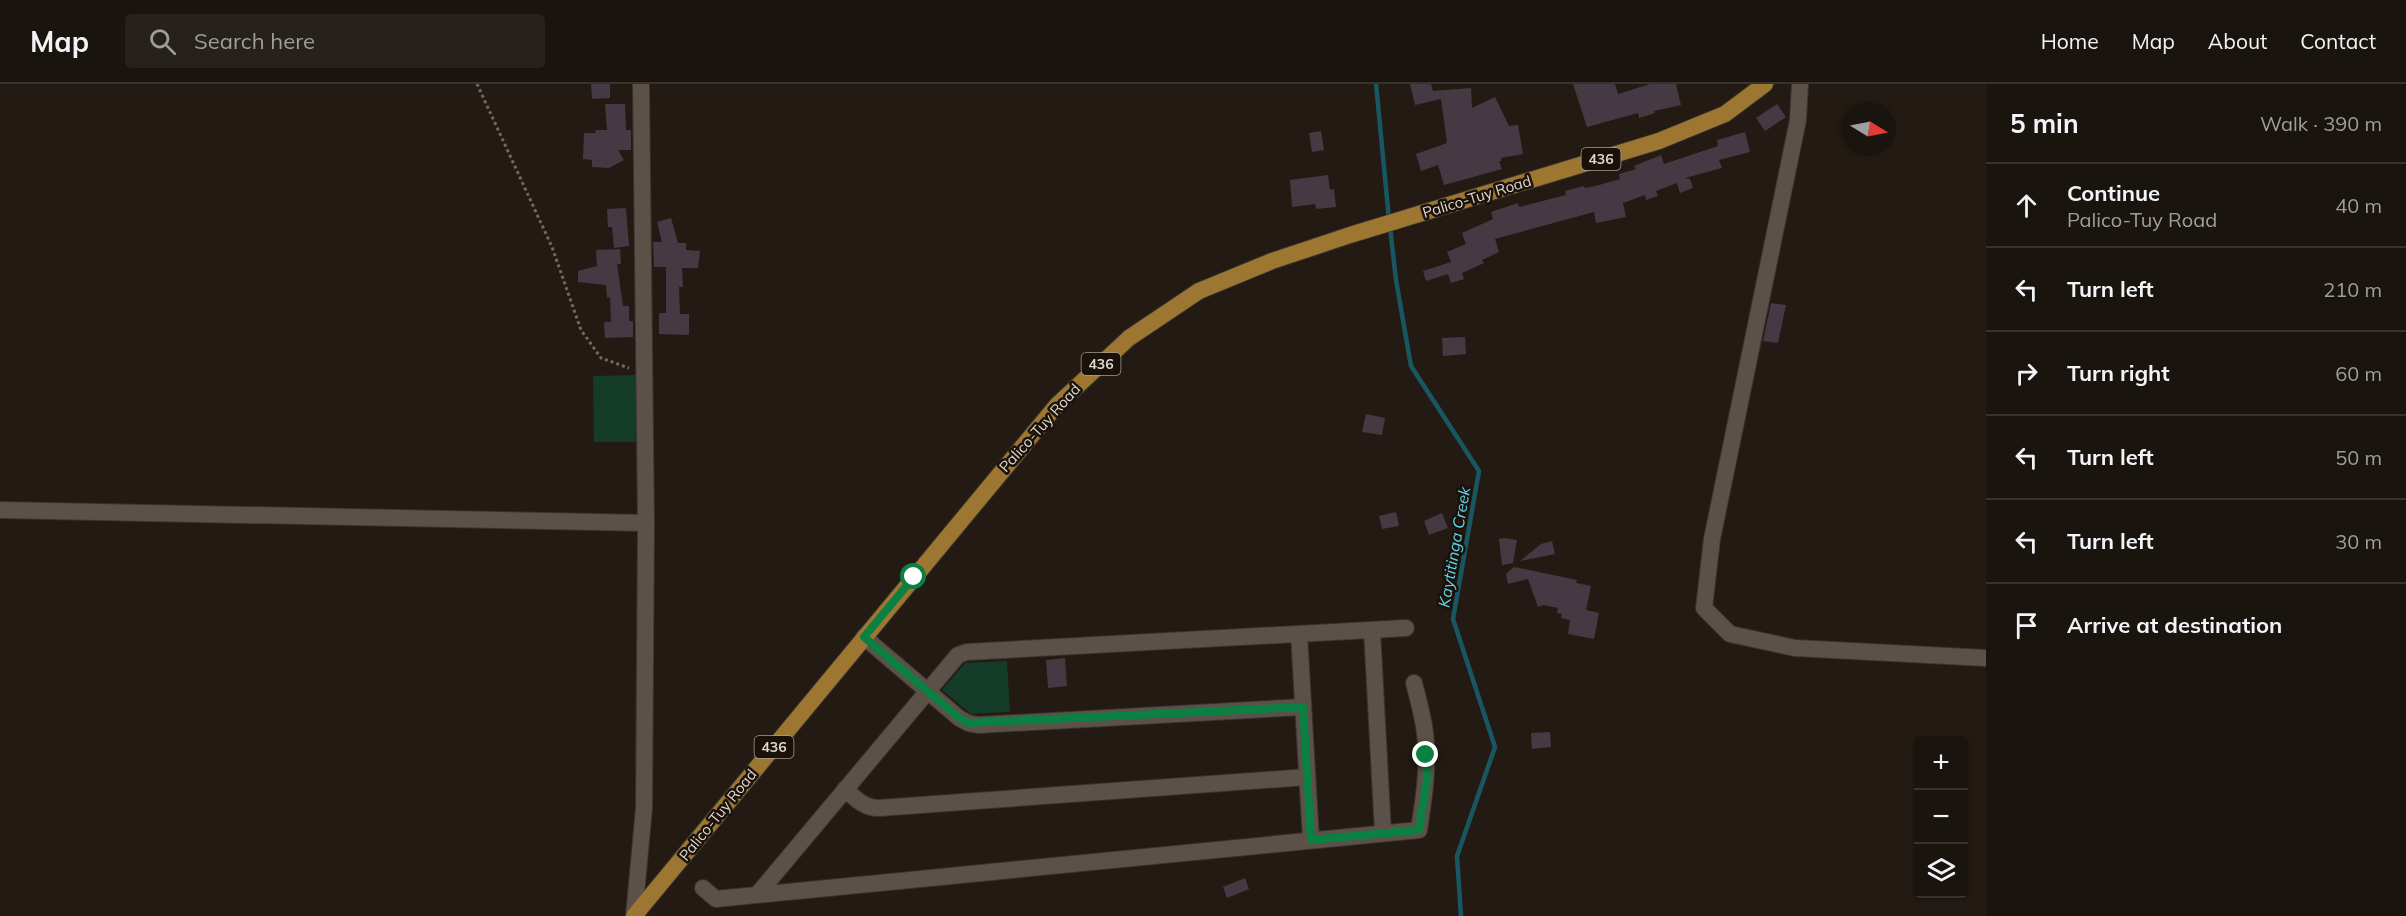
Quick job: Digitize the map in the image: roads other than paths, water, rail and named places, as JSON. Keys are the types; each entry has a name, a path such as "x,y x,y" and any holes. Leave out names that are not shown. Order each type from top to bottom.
{"main road":[{"name":"Palico-Tuy Road","path":"634,916 1057,405 1129,338 1199,291 1272,261 1659,141 1725,114 1765,84"}],"street":[{"path":"634,916 644,808 646,523 641,84"},
{"path":"1800,84 1795,132 1712,538 1704,608 1730,634 1795,648 1947,654 1986,658"},
{"path":"0,510 646,523"},
{"path":"758,895 953,658 967,652 1406,628"},
{"path":"1372,630 1383,833"},
{"path":"1299,634 1311,840"},
{"path":"864,637 959,718 978,725 1303,707"},
{"path":"703,888 716,899 1419,830 1427,780 1425,732 1414,683"},
{"path":"845,789 861,804 879,808 1307,777"}],"waterway":[{"name":"Kaytitinga Creek","path":"1376,84 1389,219"},
{"name":"Kaytitinga Creek","path":"1390,227 1396,280 1411,366 1479,471 1453,619 1495,747 1457,856 1461,916"}]}
